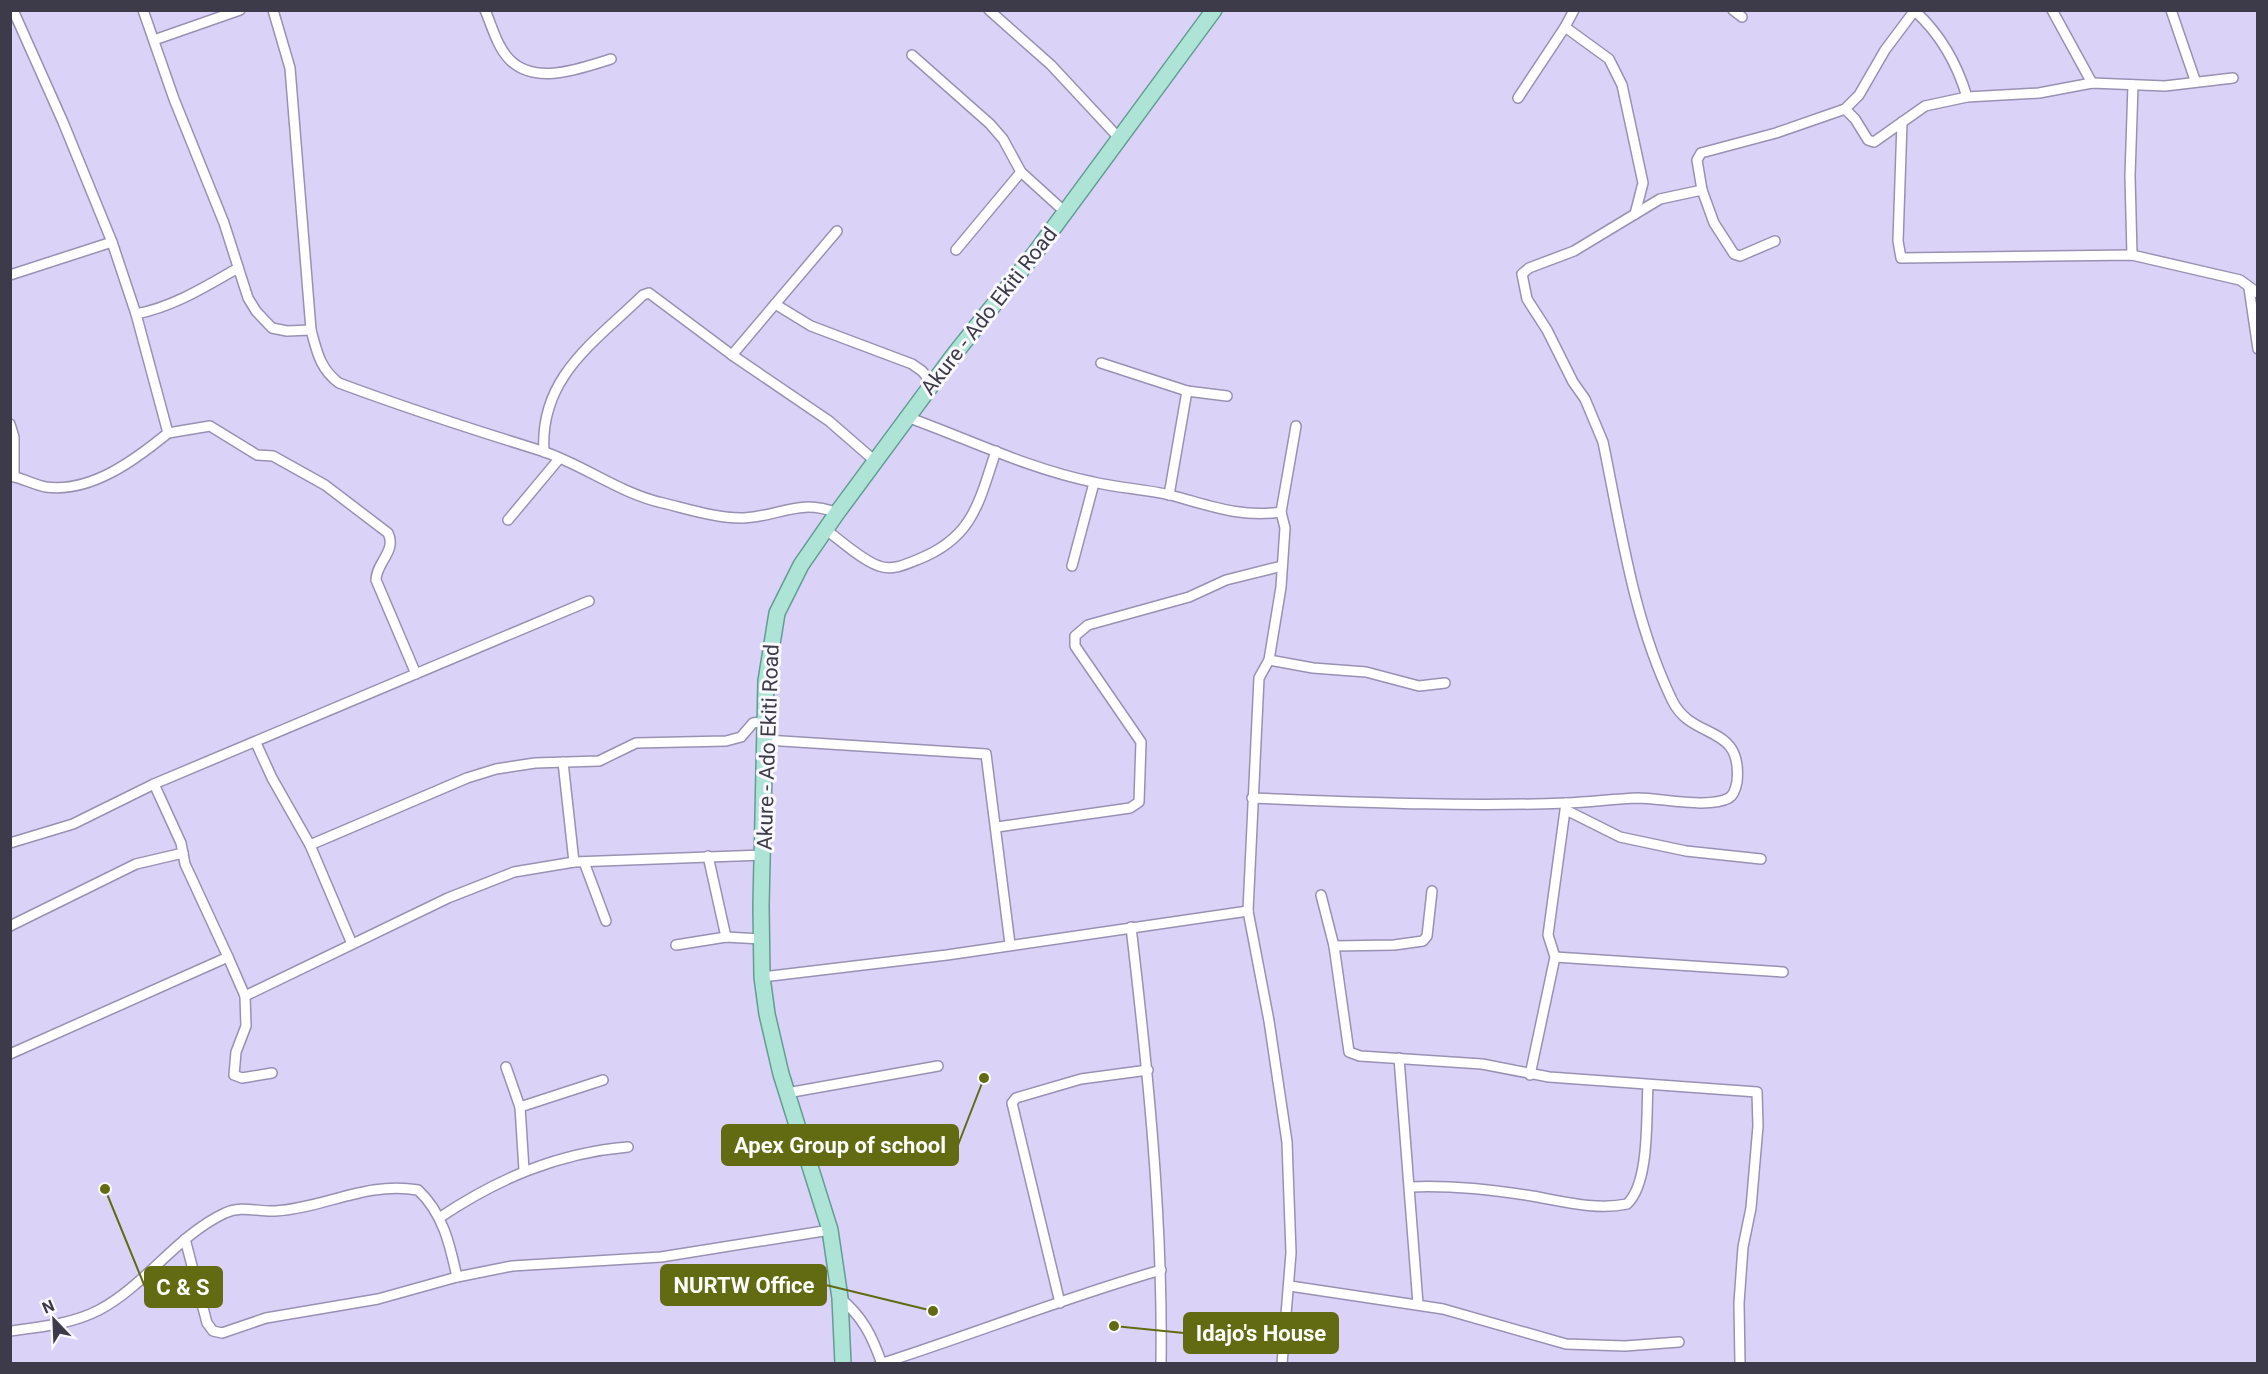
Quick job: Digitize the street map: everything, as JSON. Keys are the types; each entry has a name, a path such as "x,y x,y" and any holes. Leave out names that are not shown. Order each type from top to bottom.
{"main road":[{"name":"Akure - Ado Ekiti Road","path":"843,1364 840,1298 830,1230 787,1094 766,1014 762,977 767,662 777,613 801,565 825,529 907,417 1065,212 1214,10"}],"street":[{"path":"13,10 63,122 112,242 136,314 168,433"},
{"path":"143,10 163,70 224,223 248,298 263,320 272,328 287,332 311,330"},
{"path":"154,40 240,10"},
{"path":"273,10 290,68 311,330 319,362 328,375 339,383 444,422 543,452 627,492 742,518 774,514 797,506 819,506 837,513"},
{"path":"485,10 505,54 525,69 557,74 611,59"},
{"path":"989,10 1051,65 1119,138"},
{"path":"1518,98 1574,10"},
{"path":"1733,10 1743,17"},
{"path":"2052,10 2092,83"},
{"path":"2170,10 2195,80"},
{"path":"1775,241 1736,256 1724,242 1714,223 1702,190 1697,160 1701,153 1776,133 1845,109 1859,95 1885,50 1915,11 1934,30 1954,59 1967,97"},
{"path":"1565,27 1609,59 1622,84 1643,183 1635,214"},
{"path":"912,55 990,124 1003,139 1021,172 1065,212"},
{"path":"1845,109 1870,142 1925,106 1967,97 2039,93 2092,83 2165,86 2195,80 2233,78"},
{"path":"2132,255 2130,176 2133,85"},
{"path":"1902,122 1898,241 1901,258 2132,255 2246,283 2258,293"},
{"path":"956,250 1021,172"},
{"path":"1252,798 1566,807 1641,798 1715,801 1728,798 1734,792 1737,783 1732,748 1727,741 1714,733 1693,726 1673,702 1639,611 1627,568 1603,442 1597,422 1569,375 1547,330 1527,299 1522,285 1522,274 1529,268 1574,251 1660,200 1702,190"},
{"path":"732,355 837,231"},
{"path":"10,275 112,242"},
{"path":"136,314 153,311 194,293 238,268"},
{"path":"2246,283 2252,293 2258,349"},
{"path":"543,452 542,434 551,398 560,378 643,295 649,293 655,295 732,355 829,421 875,461"},
{"path":"775,304 811,326 912,364 922,371 933,384"},
{"path":"1101,363 1187,391 1227,396"},
{"path":"1169,495 1187,391"},
{"path":"907,417 996,451 1094,483 1169,495 1224,510 1260,515 1281,512"},
{"path":"10,423 14,437 12,476 45,487 93,483 114,469 138,458 168,433 210,426 257,454 273,456 326,485 388,533 390,547 377,573 376,580 416,674"},
{"path":"1282,1364 1290,1286 1291,1191 1287,1142 1269,1021 1248,911 1259,678 1269,660 1286,528 1281,512 1296,426"},
{"path":"825,529 878,566 893,568 931,554 950,544 964,530 977,508 996,451"},
{"path":"508,520 559,459"},
{"path":"1072,566 1094,483"},
{"path":"997,826 1130,808 1139,802 1141,742 1075,646 1075,636 1080,630 1088,625 1189,597 1226,580 1282,566"},
{"path":"10,843 73,824 154,784 589,601"},
{"path":"1269,660 1313,668 1366,672 1419,686 1445,683"},
{"path":"310,845 467,778 496,769 599,761 636,743 736,739 744,734 753,723 767,721"},
{"path":"766,740 986,754 997,826 1010,944"},
{"path":"256,743 272,778 310,845 352,944"},
{"path":"563,762 579,862 606,921"},
{"path":"154,784 169,812 185,864 245,996 246,1026 236,1052 234,1075 242,1078 272,1073"},
{"path":"1566,807 1602,830 1630,840 1686,851 1761,859"},
{"path":"1530,1075 1555,957 1548,935 1566,807"},
{"path":"10,926 136,864 183,853"},
{"path":"245,996 488,881 514,872 579,862 764,855"},
{"path":"708,856 726,937"},
{"path":"1334,946 1394,945 1423,941 1427,936 1432,891"},
{"path":"1321,895 1334,946 1348,1052 1360,1056 1482,1064 1530,1075 1648,1085 1754,1090 1759,1097 1751,1208 1743,1246 1739,1302 1740,1364"},
{"path":"762,977 947,955 1248,911"},
{"path":"1131,927 1148,1070 1161,1270 1161,1364"},
{"path":"676,945 726,937 761,939"},
{"path":"10,1054 228,957"},
{"path":"1555,957 1783,972"},
{"path":"1399,1058 1418,1305"},
{"path":"787,1094 938,1066"},
{"path":"506,1067 520,1107 524,1170"},
{"path":"1060,1303 1012,1103 1016,1098 1081,1080 1148,1070"},
{"path":"520,1107 603,1080"},
{"path":"1410,1187 1459,1186 1597,1205 1627,1204 1638,1188 1642,1173 1648,1085"},
{"path":"439,1218 476,1193 524,1170 628,1147"},
{"path":"10,1331 68,1322 99,1310 135,1284 185,1239 227,1212 236,1209 273,1212 354,1191 404,1187 418,1190 439,1218 446,1233 457,1277"},
{"path":"185,1239 207,1323 213,1331 222,1333 266,1318 378,1299 457,1277 539,1263 661,1257 830,1230"},
{"path":"840,1298 856,1311 868,1328 882,1363 1060,1303 1086,1292 1161,1270"},
{"path":"1290,1286 1443,1309 1566,1344 1625,1346 1679,1342"}],"place":[{"name":"Apex Group of school","path":"984,1078"},
{"name":"C & S","path":"105,1189"},
{"name":"NURTW Office","path":"933,1311"},
{"name":"Idajo's House","path":"1114,1326"}]}
